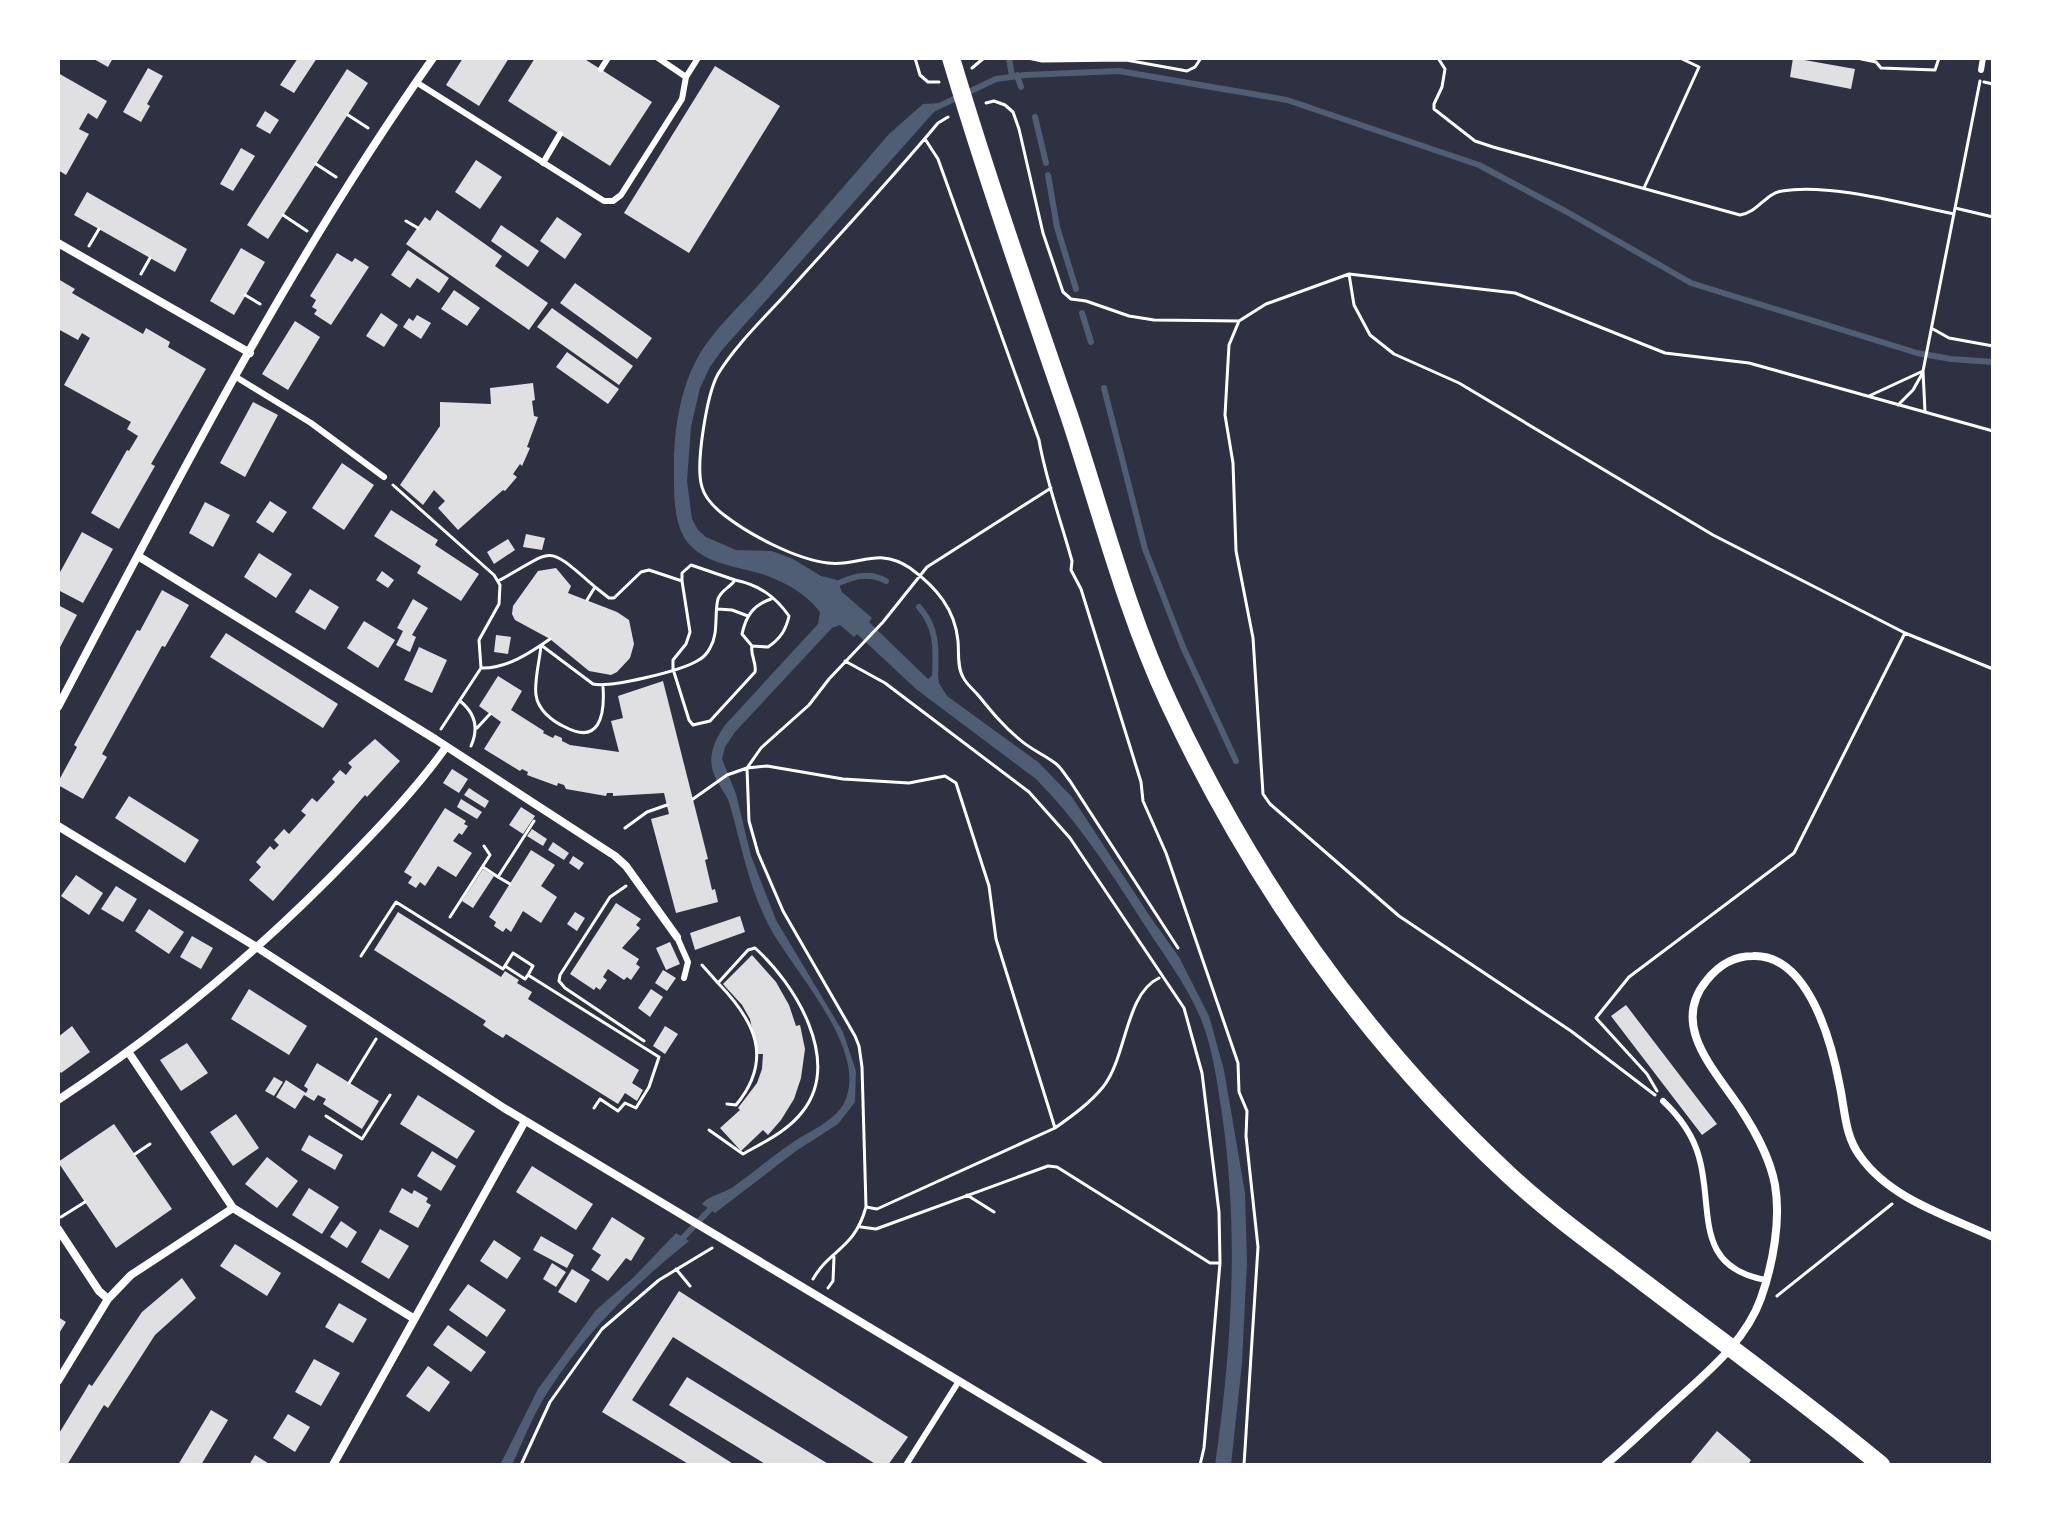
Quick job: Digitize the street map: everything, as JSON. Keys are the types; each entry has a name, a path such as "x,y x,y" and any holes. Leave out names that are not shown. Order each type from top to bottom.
{"main road":[{"path":"951,58 1119,573 1168,701 1224,810 1286,912 1356,1011 1442,1108 1511,1176 1569,1226 1773,1379 1881,1465"}],"street":[{"path":"58,707 236,377 350,184 433,58"},
{"path":"58,243 250,353"},
{"path":"138,556 435,739 615,856 677,937"},
{"path":"58,1100 129,1053 258,948 379,827 446,747"},
{"path":"58,826 258,948 525,1121 1099,1465"},
{"path":"1605,1465 1717,1362 1742,1334 1757,1309 1766,1280 1776,1223 1775,1185 1765,1150 1699,1050 1692,1024 1694,1001 1703,985 1722,965 1744,956 1758,955 1783,964 1795,973 1806,988 1829,1045 1840,1084 1849,1137 1860,1157 1879,1178 1901,1194 1993,1237"},
{"path":"129,1053 233,1208 413,1318"},
{"path":"333,1465 525,1121"},
{"path":"58,1381 108,1299 131,1275 233,1208"},
{"path":"58,1229 99,1291 108,1299"}],"lane":[{"path":"601,69 608,58"},
{"path":"658,58 686,77"},
{"path":"416,82 604,201 613,201 621,195 682,99 686,77 698,58"},
{"path":"1981,70 1983,58"},
{"path":"543,163 560,134"},
{"path":"658,137 667,142"},
{"path":"236,377 311,423 384,477"},
{"path":"677,937 688,962 684,978"},
{"path":"1663,1101 1676,1113 1690,1134 1699,1157 1706,1219 1712,1240 1729,1263 1744,1273 1766,1280"},
{"path":"906,1465 959,1381"}],"path":[{"path":"1028,58 1042,61 1126,60 1187,71 1195,67 1201,58"},
{"path":"1438,58 1445,69 1434,109 1475,141 1740,215 1750,214 1777,191 1794,190 1827,190 1954,214"},
{"path":"1644,188 1699,67 1680,58"},
{"path":"1857,58 1876,62 1881,68 1935,70 1939,58"},
{"path":"1898,405 1913,390 1923,371 1981,70"},
{"path":"1980,82 1993,84"},
{"path":"978,105 994,101 1013,112 1043,233 1063,292 1071,299 1154,320 1239,321 1266,304 1349,274 1515,293 1665,353 1749,363 1993,431"},
{"path":"348,115 369,129"},
{"path":"950,116 941,120 749,335 717,377 710,397 700,476 702,489 707,499 724,515 761,538 808,558 832,564 873,556 900,562 943,598 952,613 964,680 980,697 985,708 1028,747 1055,763 1070,781 1178,948"},
{"path":"925,139 938,159 1039,440 1043,465 1072,561 1071,570 1081,589 1141,782 1143,801 1166,853 1238,1063 1239,1092 1247,1111 1249,1127 1246,1136 1258,1247 1244,1465"},
{"path":"316,164 339,179"},
{"path":"1955,208 1993,217"},
{"path":"283,215 308,231"},
{"path":"406,221 418,228"},
{"path":"89,246 99,229"},
{"path":"139,277 150,258"},
{"path":"1349,274 1354,305 1370,335 1394,354 1459,383 1713,535 1905,633 1993,669"},
{"path":"245,295 263,306"},
{"path":"1239,321 1229,345 1225,415 1233,463 1236,551 1253,638 1263,794 1270,804 1399,916 1571,1031 1663,1101"},
{"path":"1933,329 1949,338 1993,346"},
{"path":"1868,397 1923,371"},
{"path":"1923,371 1925,413"},
{"path":"384,477 498,581 498,609 479,640 481,668 435,739"},
{"path":"806,1290 819,1270 861,1227 866,1207 862,1067 855,1036 783,911 758,853 749,821 747,768 761,748 809,705 927,567 1051,488"},
{"path":"422,511 428,505"},
{"path":"498,581 543,555 564,559 609,598 614,598 641,572 649,570 682,581"},
{"path":"752,646 755,672 710,721 700,726 693,725 673,669 673,660 686,644 690,632 682,573 691,565 765,590 771,599 781,604 789,616 787,627 768,647 752,646 742,634 748,616 755,606 771,599"},
{"path":"541,645 583,677 603,686 693,663 713,644 721,593 735,580"},
{"path":"587,600 595,587"},
{"path":"718,609 748,616"},
{"path":"1663,1101 1647,1074 1596,1018 1629,977 1794,853 1905,633"},
{"path":"481,668 508,663 550,639"},
{"path":"541,645 536,696 554,722 578,734 594,729 602,710 603,686"},
{"path":"845,661 885,683 1029,792 1070,838 1104,885 1184,1008 1202,1073 1219,1212 1220,1263 1200,1465"},
{"path":"460,701 469,710 476,729 463,759"},
{"path":"476,729 490,714"},
{"path":"693,799 727,775 747,768 767,766 843,779 909,783 945,776 956,783 989,886 996,939 1055,1128"},
{"path":"625,828 647,812 667,805"},
{"path":"498,877 542,809"},
{"path":"460,918 452,915 490,855 484,846"},
{"path":"483,867 510,884"},
{"path":"635,879 610,897 560,975 561,985 644,1041"},
{"path":"361,956 396,902 503,969 513,953 533,966 525,979 505,966"},
{"path":"586,935 593,939"},
{"path":"709,1130 741,1155 779,1133 804,1109 815,1085 818,1066 808,1020 795,997 758,950 748,950 718,983"},
{"path":"688,962 698,961 740,1005 749,1020 757,1062 754,1080 736,1105 727,1104"},
{"path":"528,975 659,1057 649,1087 636,1108 625,1103 618,1111 600,1099 594,1108"},
{"path":"866,1207 877,1209 1055,1128 1077,1112 1104,1087 1118,1062 1142,992 1150,982 1161,977"},
{"path":"349,1083 383,1029"},
{"path":"326,1116 362,1139 390,1095"},
{"path":"135,1154 150,1144"},
{"path":"861,1227 876,1229 1048,1166 1057,1167 1210,1263 1220,1263"},
{"path":"967,1195 994,1212"},
{"path":"68,1213 85,1202"},
{"path":"1774,1298 1893,1203"},
{"path":"521,1465 550,1402 602,1329 659,1280 711,1249"},
{"path":"821,1300 833,1281 834,1257"},
{"path":"676,1269 690,1286"}],"water":[{"path":"942,103 710,367 700,388 691,427 687,481 692,519 706,537 736,550 772,551 793,559 821,576 837,580 842,592 872,618 869,622 928,679 935,673 938,675 947,696 1038,762 1072,797 1179,957 1209,1016 1224,1070 1245,1193 1247,1262 1242,1363 1231,1465 1215,1465 1226,1377 1231,1290 1227,1158 1212,1054 1195,1005 1103,862 1051,794 1036,779 916,689 857,634 854,637 840,625 832,628 735,732 725,747 722,759 736,794 751,856 776,920 843,1032 856,1071 855,1102 838,1124 796,1151 715,1213 702,1204 733,1187 784,1148 834,1116 844,1103 849,1082 847,1059 838,1035 761,909 729,802 715,778 711,762 713,747 725,725 818,624 820,612 788,585 704,556 688,543 676,513 674,487 678,415 692,369 713,335 889,134 923,104"},
{"path":"676,1233 689,1241 649,1275 594,1330 547,1393 512,1465 500,1465 538,1389 596,1310 634,1277"}],"building":[{"path":"92,58 113,58 108,67"},
{"path":"298,58 317,58 294,93 280,85"},
{"path":"463,58 509,58 479,106 446,85"},
{"path":"535,58 583,58 652,102 610,166 508,101"},
{"path":"1793,58 1855,69 1851,89 1790,77"},
{"path":"715,66 780,106 689,253 624,213"},
{"path":"148,68 163,76 141,122 123,112"},
{"path":"347,69 368,83 268,239 247,225"},
{"path":"58,73 107,101 97,119 88,113 79,129 89,134 66,175 58,170"},
{"path":"265,111 279,120 270,134 256,126"},
{"path":"241,148 255,156 233,191 220,184"},
{"path":"476,160 502,177 480,209 455,192"},
{"path":"87,192 187,249 175,272 74,215"},
{"path":"437,210 502,256 495,266 548,303 529,330 406,244 425,217 430,221"},
{"path":"557,217 582,234 565,259 540,241"},
{"path":"501,225 539,251 528,267 491,241"},
{"path":"241,248 265,262 234,315 210,301"},
{"path":"408,250 449,278 439,293 417,278 410,288 391,275"},
{"path":"337,253 352,262 355,258 369,267 331,325 314,314 317,310 312,307 316,300 310,296"},
{"path":"58,279 75,289 72,293 143,334 146,328 170,342 168,347 206,369 151,464 155,466 119,529 91,513 138,436 127,429 131,422 64,385 90,338 82,333 78,340 58,329"},
{"path":"575,283 652,338 637,359 560,303"},
{"path":"454,290 480,308 467,326 441,309"},
{"path":"552,308 633,366 619,385 537,327"},
{"path":"381,313 398,325 384,347 366,336"},
{"path":"417,315 431,323 421,339 403,327 409,318 413,321"},
{"path":"295,321 320,337 288,390 262,374"},
{"path":"567,352 619,389 608,404 556,367"},
{"path":"533,383 534,416 538,417 527,447 530,448 522,466 520,464 513,474 517,477 458,530 438,508 445,501 434,490 423,505 400,485 440,426 440,402 491,404 490,388"},
{"path":"253,402 278,415 245,477 220,463"},
{"path":"342,463 374,485 344,530 312,508"},
{"path":"270,501 287,512 273,533 256,522"},
{"path":"205,502 230,515 213,547 189,533"},
{"path":"391,510 438,540 435,545 479,574 461,601 417,573 421,566 374,536"},
{"path":"82,532 113,549 83,603 58,590 58,576"},
{"path":"526,534 545,538 542,550 523,547"},
{"path":"508,539 515,550 494,564 487,552"},
{"path":"259,553 292,574 276,598 244,577"},
{"path":"556,568 571,586 568,593 617,612 629,620 634,644 630,658 617,672 611,675 589,671 550,639 515,620 513,606 538,571"},
{"path":"382,571 394,580 388,588 376,580"},
{"path":"310,589 339,607 325,630 295,612"},
{"path":"162,590 189,605 165,647 162,646 102,754 107,757 83,799 58,785 58,782 77,747 74,745"},
{"path":"413,599 428,608 412,635 416,637 410,652 396,645 403,631 397,628"},
{"path":"58,605 77,615 58,651"},
{"path":"364,621 395,640 378,668 347,648"},
{"path":"226,633 338,704 323,728 210,657"},
{"path":"496,635 511,637 508,654 494,652"},
{"path":"419,647 447,660 432,693 404,680"},
{"path":"498,676 522,691 511,710 543,733 562,738 570,745 619,752 611,721 623,718 618,696 663,681 708,859 705,860 712,890 715,889 718,902 676,913 651,819 669,814 664,793 613,796 613,793 607,793 606,796 566,789 564,785 558,783 557,786 527,775 528,772 520,771 484,749 501,722 479,706"},
{"path":"375,739 400,761 367,797 365,795 273,901 249,880 261,867 256,862 270,846 274,850 279,845 274,840 284,829 289,834 306,815 301,811 312,798 317,802 335,782 332,779 340,770 346,775 352,767 348,763"},
{"path":"452,769 468,779 459,793 443,783"},
{"path":"469,788 489,801 485,808 464,795"},
{"path":"129,796 199,840 185,863 115,818"},
{"path":"461,799 482,812 477,819 457,807"},
{"path":"521,807 535,816 523,834 509,825"},
{"path":"445,808 466,821 464,824 468,826 453,841 472,853 456,877 438,866 425,886 420,882 416,888 408,883 412,877 404,872"},
{"path":"532,829 547,839 543,846 527,836"},
{"path":"553,842 569,853 564,860 548,850"},
{"path":"531,850 555,865 541,886 557,897 541,923 523,911 511,932 506,928 503,932 494,926 496,922 489,917"},
{"path":"573,856 584,863 579,870 569,863"},
{"path":"483,869 494,876 473,908 462,901"},
{"path":"76,875 103,893 89,915 61,896"},
{"path":"116,886 137,899 123,922 101,909"},
{"path":"616,903 641,919 636,925 640,928 622,948 639,959 636,964 640,967 631,980 627,977 624,980 608,969 603,977 607,980 600,990 596,987 594,990 570,974"},
{"path":"149,909 184,932 169,954 135,931"},
{"path":"398,912 501,977 505,971 519,980 517,983 532,992 528,999 639,1070 632,1083 643,1090 637,1101 625,1093 618,1104 506,1034 503,1038 483,1025 486,1021 374,950"},
{"path":"575,912 585,918 577,931 567,924"},
{"path":"740,916 745,932 695,950 690,933"},
{"path":"192,936 213,948 201,969 180,957"},
{"path":"670,942 680,964 666,970 656,948"},
{"path":"752,955 776,982 789,1005 796,1026 800,1025 805,1049 794,1099 781,1120 768,1135 763,1130 741,1151 720,1128 740,1110 738,1108 757,1083 763,1054 757,1054 750,1019 742,1005 723,984"},
{"path":"663,970 676,978 667,991 655,983"},
{"path":"249,989 307,1026 289,1055 231,1019"},
{"path":"651,989 663,997 650,1017 638,1008"},
{"path":"1626,1005 1717,1124 1702,1135 1611,1016"},
{"path":"72,1026 90,1052 61,1073 58,1069 58,1037"},
{"path":"665,1026 678,1034 665,1054 653,1046"},
{"path":"187,1043 208,1073 181,1091 160,1060"},
{"path":"317,1063 379,1101 362,1129 323,1104 326,1099 318,1095 314,1101 304,1095 295,1109 276,1097 286,1080 306,1093 308,1089 304,1086"},
{"path":"274,1077 283,1082 274,1096 265,1091"},
{"path":"418,1095 475,1131 457,1159 400,1124"},
{"path":"236,1114 259,1148 233,1166 210,1132"},
{"path":"114,1124 172,1209 116,1248 58,1162"},
{"path":"309,1135 343,1155 335,1170 301,1150"},
{"path":"432,1151 456,1166 441,1191 417,1176"},
{"path":"267,1157 298,1181 277,1208 245,1184"},
{"path":"532,1166 593,1204 576,1230 516,1192"},
{"path":"309,1188 339,1207 322,1234 292,1215"},
{"path":"402,1188 412,1194 414,1190 428,1198 426,1202 431,1205 418,1228 389,1212"},
{"path":"612,1217 645,1238 631,1261 626,1258 608,1281 591,1270 601,1255 592,1249"},
{"path":"341,1221 357,1232 347,1248 330,1237"},
{"path":"380,1229 409,1246 389,1279 361,1262"},
{"path":"541,1236 574,1255 567,1268 533,1250"},
{"path":"494,1240 521,1258 507,1279 480,1261"},
{"path":"235,1244 281,1273 267,1296 220,1266"},
{"path":"552,1263 566,1272 556,1287 543,1279"},
{"path":"572,1269 590,1280 576,1303 558,1292"},
{"path":"182,1278 196,1298 155,1335 108,1408 104,1405 67,1465 58,1465 58,1435 89,1384 92,1386 142,1312"},
{"path":"468,1284 506,1310 487,1337 449,1310"},
{"path":"679,1291 908,1437 888,1465 877,1465 673,1337 632,1400 735,1465 690,1465 602,1412"},
{"path":"339,1303 367,1319 353,1343 325,1327"},
{"path":"58,1317 66,1322 58,1335"},
{"path":"448,1325 486,1352 471,1372 433,1345"},
{"path":"314,1359 340,1373 321,1406 295,1392"},
{"path":"428,1366 450,1382 429,1412 406,1396"},
{"path":"687,1377 830,1465 767,1465 669,1405"},
{"path":"211,1410 228,1420 201,1465 178,1465"},
{"path":"288,1414 310,1427 295,1452 273,1438"},
{"path":"1717,1431 1751,1460 1748,1465 1689,1465"},
{"path":"255,1455 271,1465 249,1465"}],"waterway":[{"path":"1009,58 1012,76"},
{"path":"935,108 996,79 1119,71 1287,100 1479,165 1691,283 1917,353 1993,362"},
{"path":"1017,75 1021,87"},
{"path":"1035,117 1046,163"},
{"path":"1048,175 1057,227 1076,289"},
{"path":"1082,313 1091,342"},
{"path":"1104,388 1145,549 1183,647 1236,761"},
{"path":"833,586 859,576 873,576 886,581"},
{"path":"919,607 933,632 935,678"},
{"path":"679,1242 716,1203"}]}
